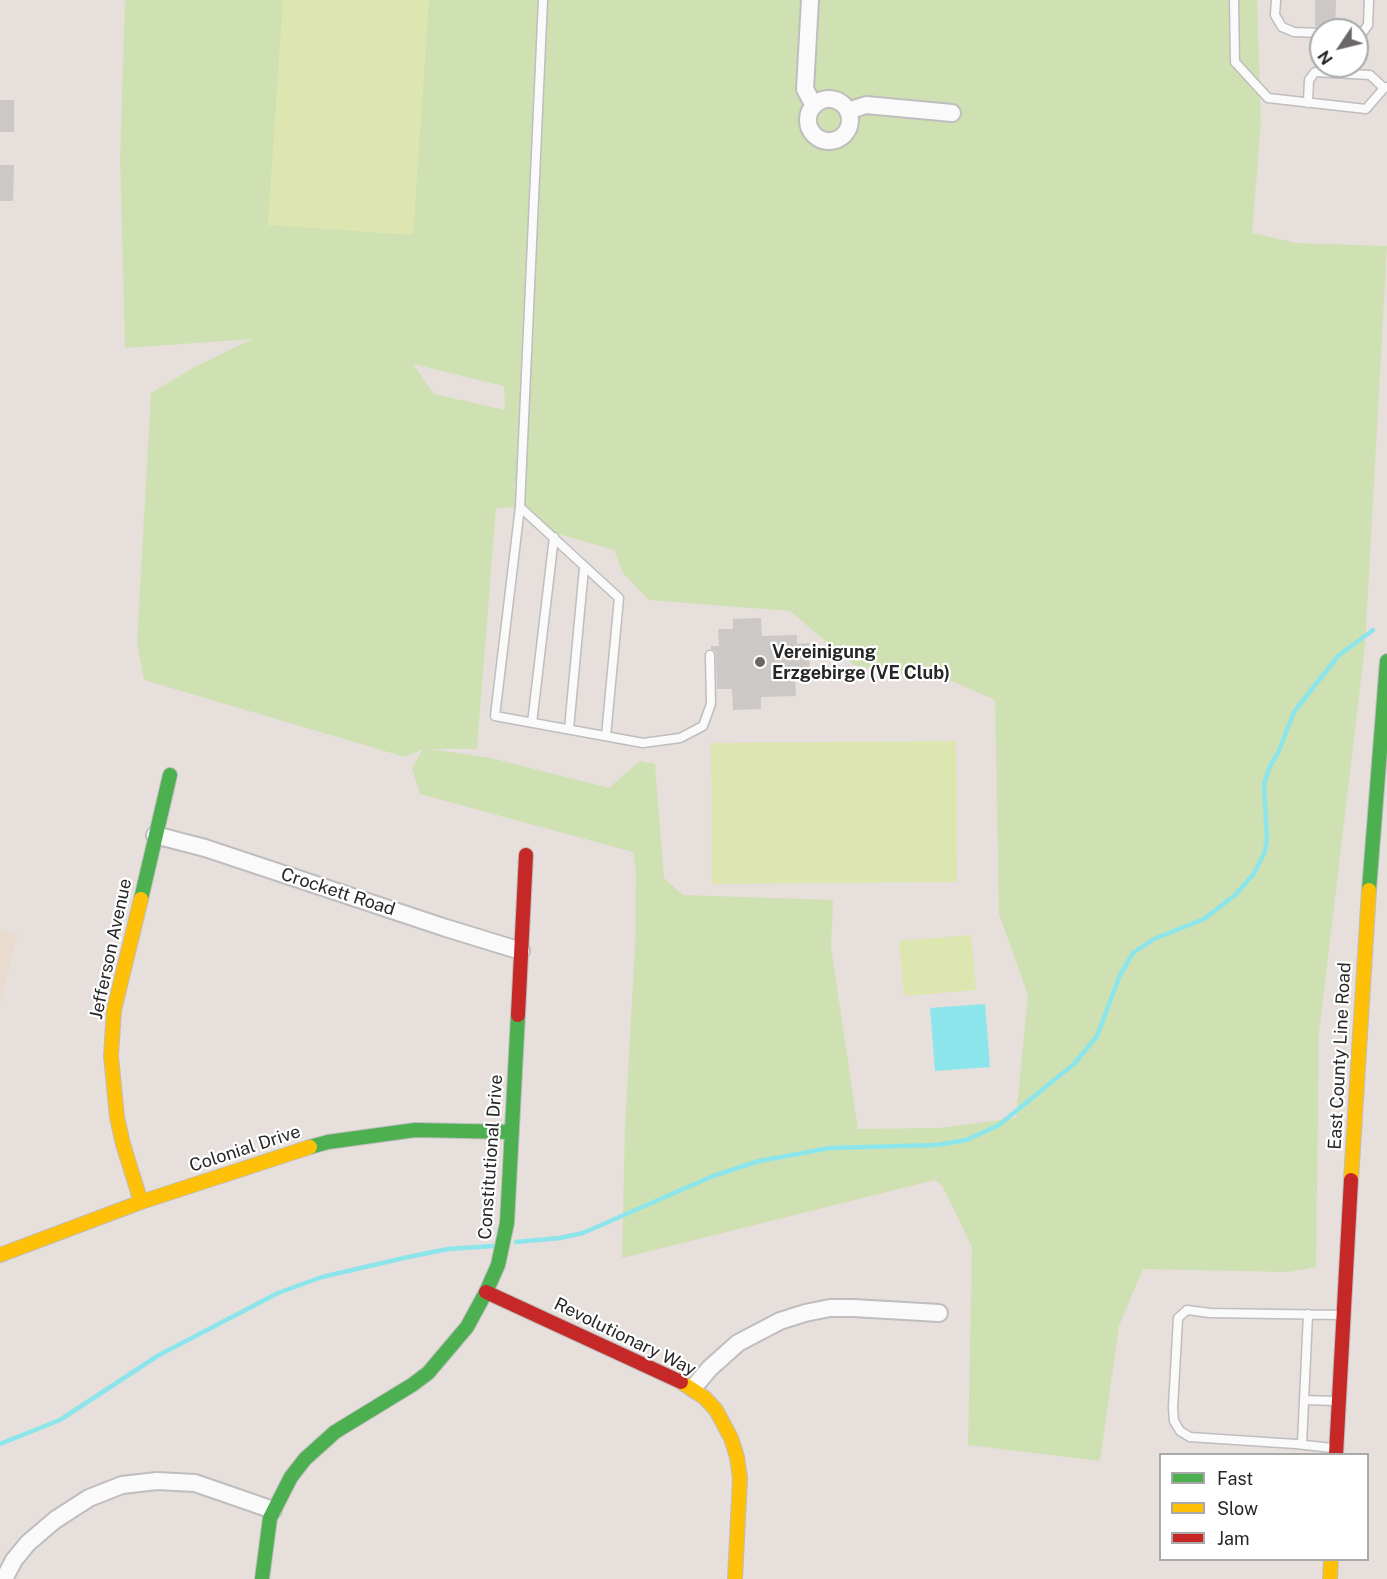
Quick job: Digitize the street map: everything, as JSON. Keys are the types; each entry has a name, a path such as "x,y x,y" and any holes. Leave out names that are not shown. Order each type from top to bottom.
{"street":[{"path":"810,0 805,88 814,106"},
{"path":"835,99 848,111 849,127 839,139 823,140 816,136 808,122 814,106 820,102 835,99"},
{"path":"848,111 866,105 952,113"},
{"name":"East County Line Road","path":"1336,1452 1364,949 1387,661"},
{"name":"Jefferson Avenue","path":"141,1202 119,1126 113,1090 111,1056 114,1010 170,775"},
{"name":"Crockett Road","path":"155,835 205,848 521,951"},
{"name":"Constitutional Drive","path":"262,1579 267,1532 273,1510 291,1477 305,1459 325,1440 428,1373 467,1327 498,1265 504,1240 512,1132 526,855"},
{"name":"Colonial Drive","path":"0,1255 141,1202 278,1156 328,1142 415,1130 512,1132"},
{"name":"Revolutionary Way","path":"486,1292 693,1388 705,1398 723,1420 737,1457 740,1478 735,1579"},
{"path":"693,1388 710,1368 738,1343 780,1321 805,1313 830,1308 939,1313"},
{"path":"4,1579 14,1560 28,1543 55,1520 89,1498 122,1485 157,1481 195,1483 273,1510"},
{"path":"1330,1579 1331,1561"}],"lane":[{"path":"543,0 520,507 495,716 643,743 680,738 703,726 711,704 710,655"},
{"path":"1234,0 1235,62 1268,99 1366,109 1386,88 1370,75 1315,72 1309,80 1308,103"},
{"path":"1276,0 1275,15 1282,27 1294,32 1309,33"},
{"path":"1368,18 1369,0"},
{"path":"520,507 619,598 606,736"},
{"path":"532,723 554,537"},
{"path":"569,729 584,568"},
{"path":"1336,1452 1302,1444 1190,1437 1180,1431 1174,1421 1173,1407 1178,1318 1187,1310 1210,1313 1343,1315"},
{"path":"1302,1444 1308,1314"},
{"path":"1304,1400 1338,1401"}],"shaded area":[{"path":"0,930 17,935 0,1006"}],"green space":[{"path":"125,0 1257,0 1261,123 1252,233 1297,243 1387,246 1365,646 1319,1033 1316,1267 1288,1272 1143,1269 1119,1326 1100,1461 968,1445 972,1247 943,1187 935,1180 622,1258 625,1127 635,946 636,873 633,852 420,794 412,768 423,749 405,757 144,680 137,643 151,393 195,367 252,339 125,348 120,159","holes":["413,364 504,386 505,410 434,394","512,480 531,526 614,550 623,573 649,600 790,611 854,665 954,682 995,700 999,914 1028,995 1016,1118 939,1128 858,1129 831,947 833,900 683,895 664,878 655,764 640,761 609,788 491,758 430,749 477,749 496,508 520,507"]},
{"path":"283,0 429,0 413,235 268,225"},
{"path":"956,741 957,882 712,884 711,743"},
{"path":"971,935 976,990 904,996 899,941"}],"water":[{"path":"985,1004 990,1067 935,1071 930,1008"}],"building":[{"path":"1315,0 1336,0 1335,18 1315,18"},
{"path":"0,100 14,100 14,132 0,132"},
{"path":"0,165 14,165 13,201 0,201"},
{"name":"Vereinigung Erzgebirge (VE Club)","path":"761,618 762,636 797,635 797,644 809,643 810,677 795,678 796,696 761,697 761,709 733,710 732,689 717,689 716,655 711,646 719,646 718,629 733,629 733,619"}],"waterway":[{"path":"516,1242 560,1238 583,1233 713,1176 759,1161 830,1148 937,1145 966,1140 999,1125 1074,1064 1097,1036 1120,975 1133,953 1154,939 1204,919 1235,895 1253,875 1264,854 1267,840 1264,785 1269,768 1278,753 1294,712 1338,656 1373,630"},
{"path":"0,1444 60,1420 159,1355 278,1293 322,1277 408,1257 448,1249 493,1246"}],"traffic: fast":[{"path":"1369,890 1387,661"},
{"path":"141,899 170,775"},
{"path":"262,1579 270,1518 291,1477 305,1459 335,1432 428,1373 467,1327 486,1292 498,1265 507,1223 518,1015"},
{"path":"310,1147 328,1142 415,1130 512,1132"}],"traffic: slow":[{"path":"1351,1180 1369,890"},
{"path":"141,899 114,1010 111,1056 117,1117 141,1202"},
{"path":"0,1255 141,1202 310,1147"},
{"path":"681,1382 705,1398 716,1410 731,1438 737,1457 740,1478 735,1579"},
{"path":"1330,1579 1331,1561"}],"traffic: jam":[{"path":"518,1015 526,855"},
{"path":"1336,1453 1351,1180"},
{"path":"486,1292 681,1382"}],"place":[{"name":"Vereinigung Erzgebirge (VE Club)","path":"760,662"}]}
